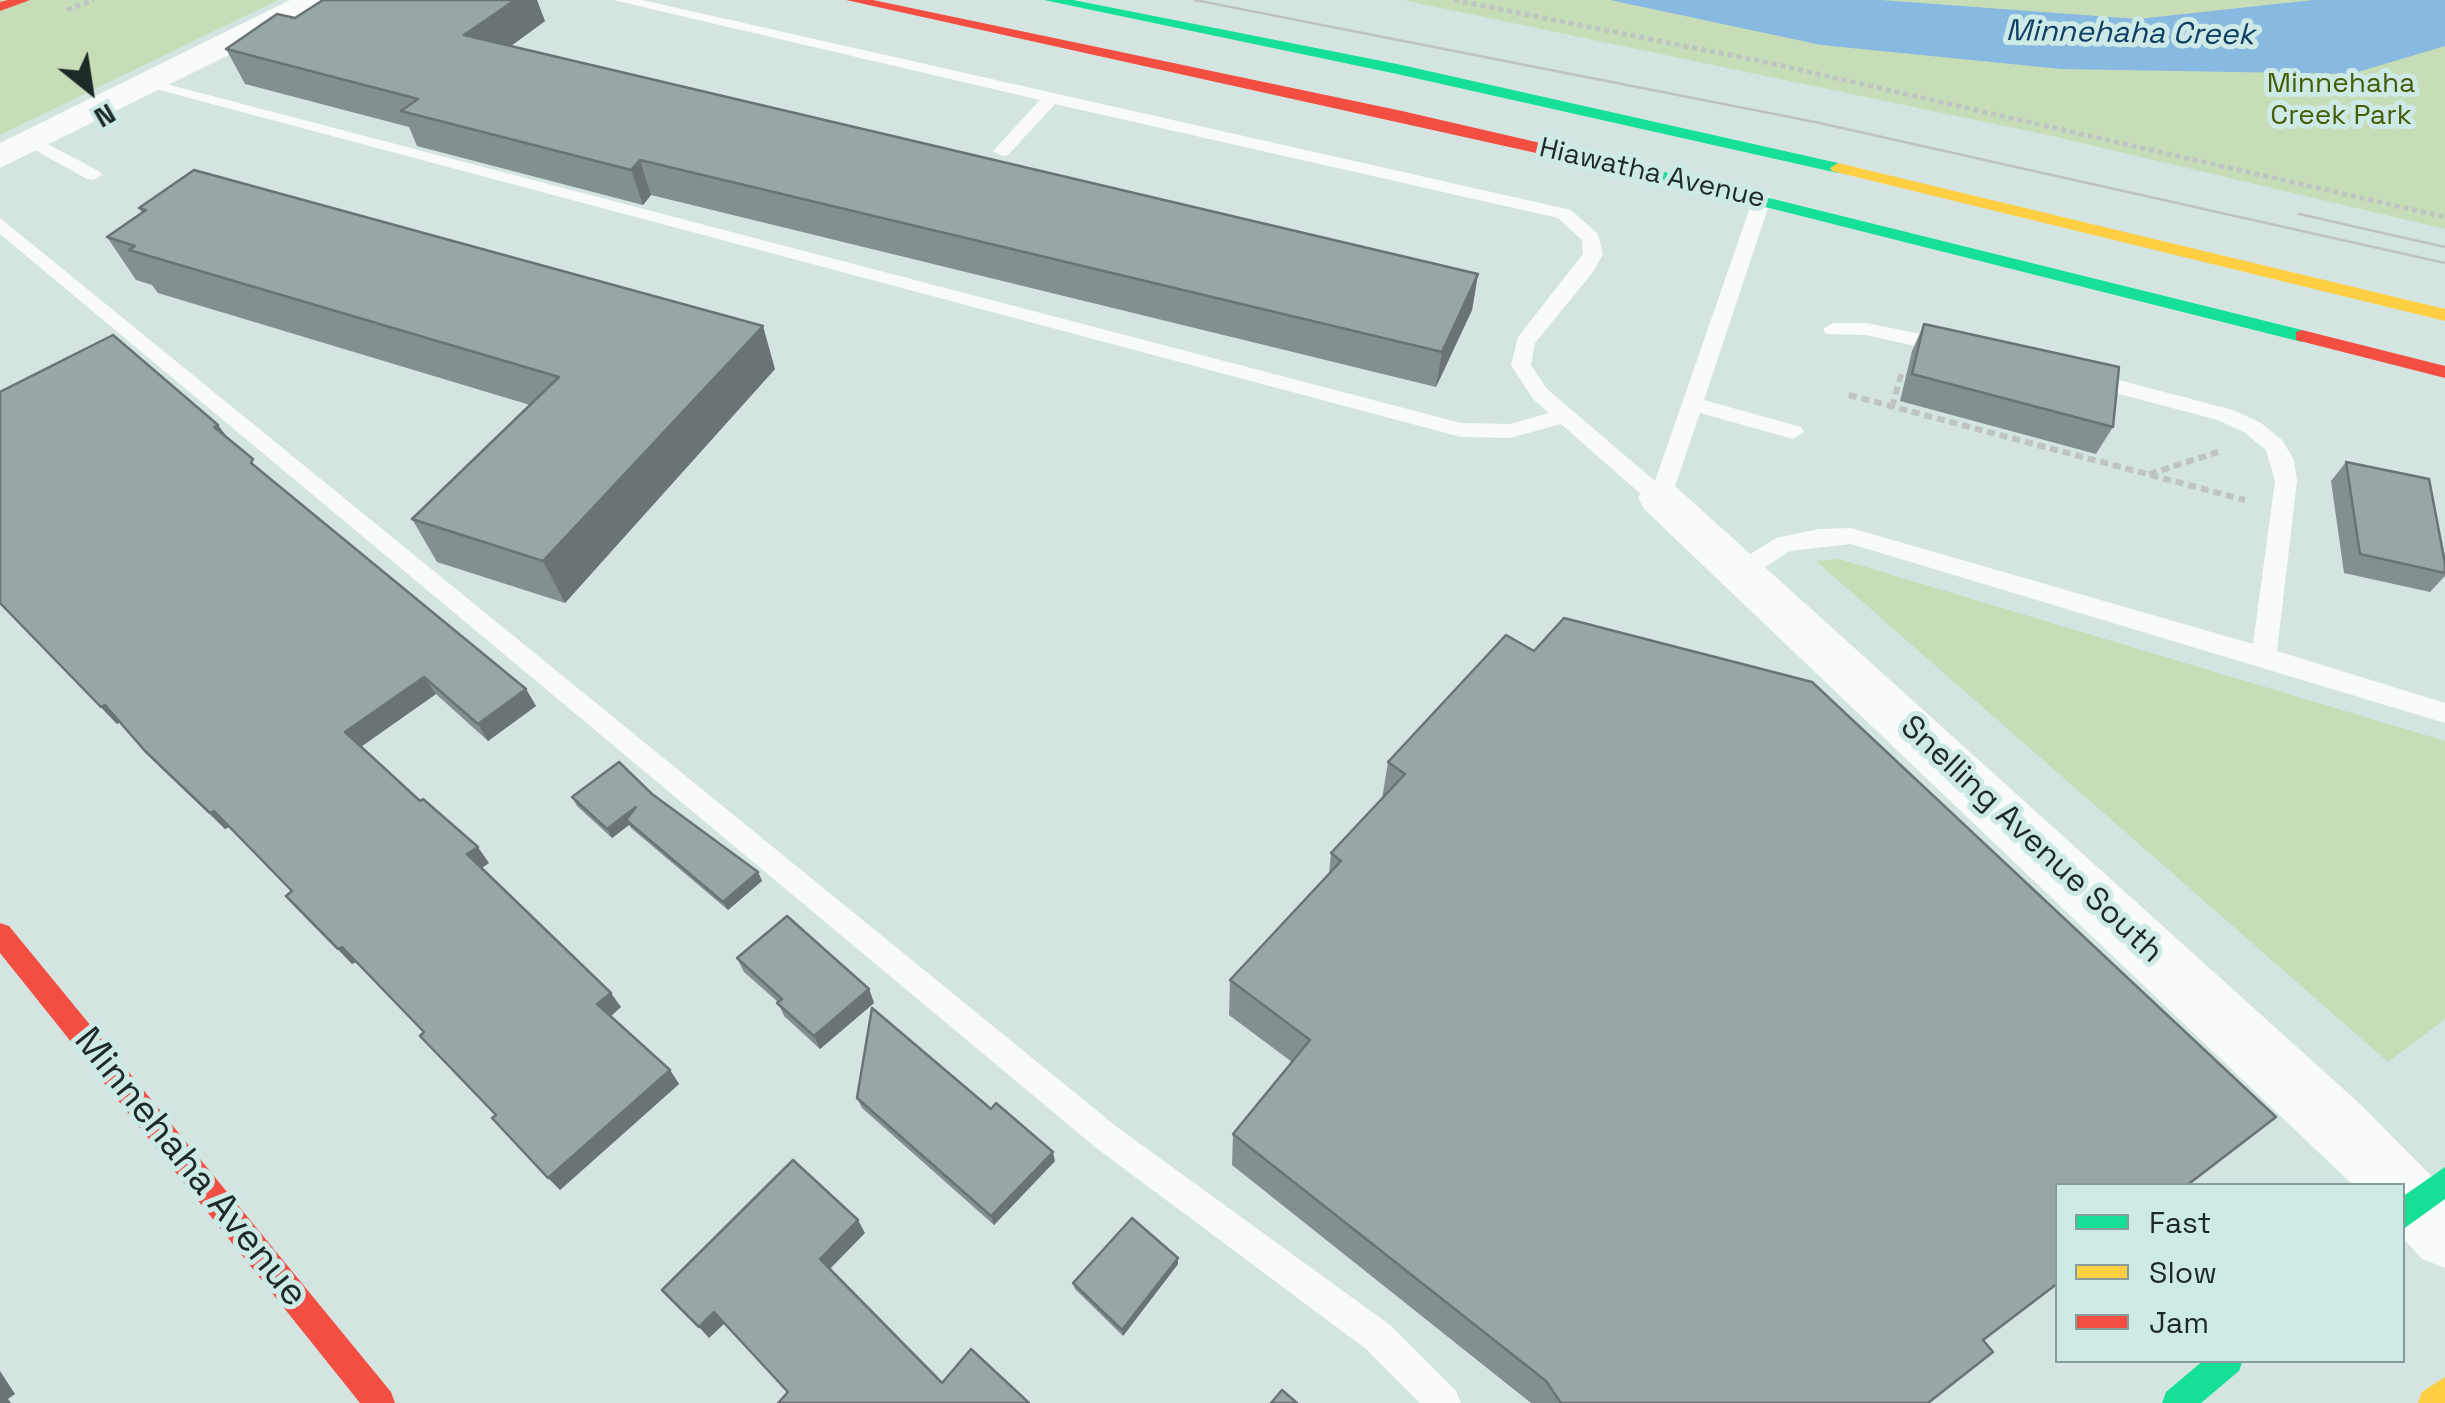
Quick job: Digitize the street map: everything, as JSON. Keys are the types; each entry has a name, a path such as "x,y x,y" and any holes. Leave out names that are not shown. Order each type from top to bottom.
{"main road":[{"path":"0,7 22,0"},
{"name":"Hiawatha Avenue","path":"853,0 1364,108 1762,199 2445,372"},
{"name":"Hiawatha Avenue","path":"1051,0 1397,69 1818,163 2445,315"},
{"name":"Minnehaha Avenue","path":"0,934 380,1403"},
{"path":"2177,1403 2224,1363"},
{"path":"2433,1403 2445,1392"}],"street":[{"path":"0,157 315,0"},
{"name":"Snelling Avenue South","path":"1660,498 2399,1183"}],"lane":[{"path":"621,0 1564,214 1591,238 1593,254 1586,268 1525,342 1521,364 1540,394 1660,498 1762,199"},
{"path":"145,84 1461,430 1510,432 1565,416"},
{"path":"1002,151 1053,96"},
{"path":"32,142 93,174"},
{"path":"0,224 1106,1137 1378,1337 1444,1403"},
{"path":"1833,329 1879,332 1973,352"},
{"path":"2064,374 2225,415 2268,439 2283,460 2286,482 2278,570 2264,656"},
{"path":"1693,404 1793,432"},
{"path":"1741,571 1784,544 1851,536 2445,713"}],"path":[{"path":"1454,0 1766,62 2445,216"},
{"path":"1850,395 2258,504"}],"green space":[{"path":"0,0 278,0 0,135"},
{"name":"Minnehaha Creek Park","path":"1403,0 2445,0 2445,229 2052,136"},
{"path":"1839,559 2445,741 2445,1019 2388,1062 1816,561"}],"water":[{"name":"Minnehaha Creek","path":"1610,0 1881,0 2138,19 2313,0 2445,0 2445,46 2351,74 2061,69 1821,45"}],"building":[{"path":"323,0 515,0 464,35 1478,274 1442,352 640,160 631,170 401,111 418,99 226,49 277,14 295,18"},
{"path":"194,170 763,326 543,561 412,519 559,377 129,250 135,246 107,237 146,210 139,208"},
{"path":"1924,324 2119,367 2113,427 1912,374"},
{"path":"113,335 218,425 214,427 253,459 251,463 526,689 478,724 424,677 345,732 420,801 423,799 478,847 467,854 611,993 597,1004 670,1070 548,1178 492,1118 496,1115 420,1036 424,1032 286,896 292,891 214,811 210,813 145,751 105,705 101,707 0,603 0,392"},
{"path":"2346,462 2429,479 2445,573 2360,554"},
{"path":"1564,618 1812,682 2276,1117 2190,1183 2055,1183 2055,1285 1983,1340 1993,1352 1928,1403 1561,1403 1546,1381 1233,1134 1310,1040 1230,980 1341,861 1331,853 1405,774 1388,762 1506,635 1534,651"},
{"path":"619,762 652,794 758,872 723,902 626,820 636,807 607,829 572,797"},
{"path":"787,916 869,989 814,1036 777,1003 782,999 737,958"},
{"path":"872,1008 991,1109 996,1103 1053,1152 991,1216 857,1098"},
{"path":"793,1160 858,1220 820,1259 942,1383 971,1349 1029,1403 778,1403 788,1392 714,1312 699,1327 662,1290"},
{"path":"1132,1218 1178,1258 1122,1330 1073,1283"},
{"path":"1282,1390 1297,1403 1271,1403"}],"tram line":[{"path":"1195,0 1815,122 2445,263"},
{"path":"2299,214 2445,247"}],"traffic: fast":[{"path":"1051,0 1397,69 1838,168"},
{"path":"1640,171 2302,336"},
{"path":"2405,1214 2445,1181"},
{"path":"2177,1403 2224,1363"}],"traffic: slow":[{"path":"1838,168 2445,315"},
{"path":"2433,1403 2445,1392"}],"traffic: jam":[{"path":"0,7 23,0"},
{"path":"853,0 1402,116 1640,171"},
{"path":"2302,336 2445,372"},
{"path":"0,934 380,1403"}]}
